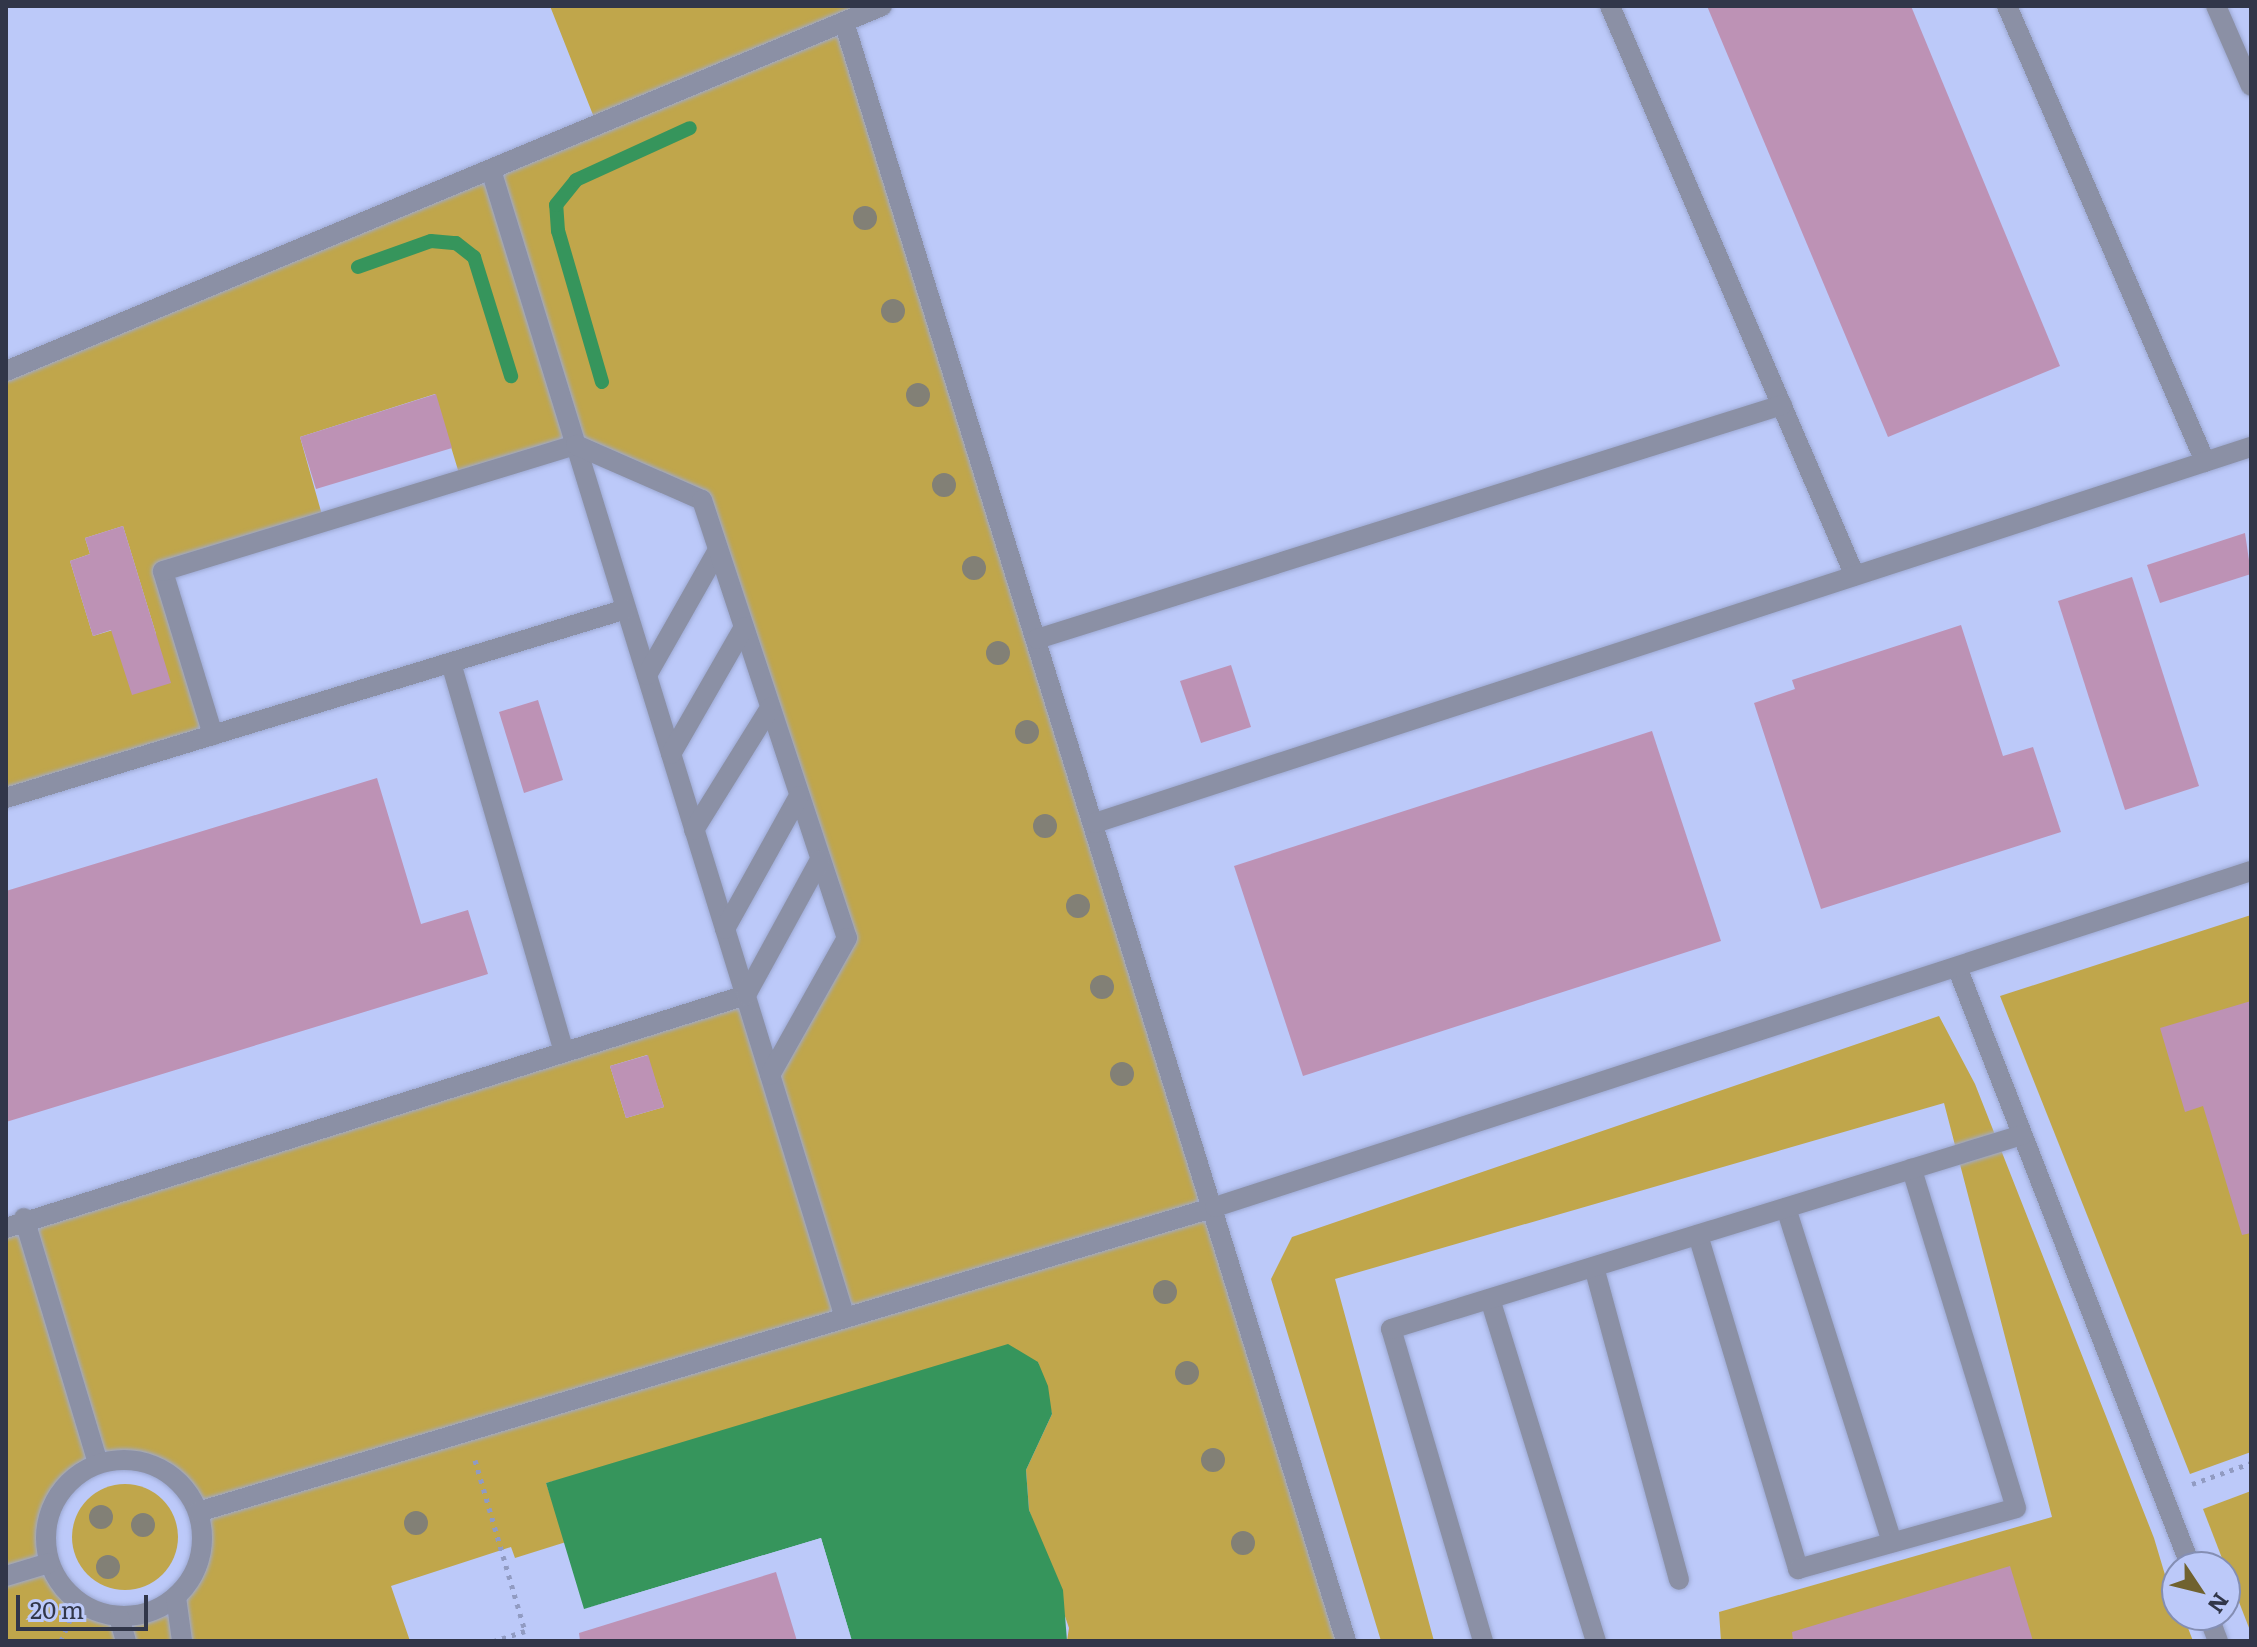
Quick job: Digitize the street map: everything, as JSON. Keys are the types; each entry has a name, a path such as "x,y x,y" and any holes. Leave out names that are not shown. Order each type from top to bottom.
{"lane":[{"path":"6,371 882,6"},
{"path":"1610,6 1855,576"},
{"path":"2007,6 2205,462"},
{"path":"2216,6 2251,86"},
{"path":"844,22 1215,1207 1346,1641"},
{"path":"491,170 845,1318"},
{"path":"1037,639 1782,405"},
{"path":"213,735 163,571 576,445 702,500 847,938 770,1075"},
{"path":"1095,823 2251,447"},
{"path":"647,675 718,550"},
{"path":"6,798 626,609"},
{"path":"671,754 744,627"},
{"path":"451,663 564,1051"},
{"path":"694,830 770,708"},
{"path":"725,929 799,796"},
{"path":"98,1463 15,1223 746,995 820,860"},
{"path":"198,1512 1215,1207 2251,871"},
{"path":"1957,967 2185,1551"},
{"path":"1483,1641 1391,1329 2022,1135"},
{"path":"1698,1235 1798,1569 2016,1508 1912,1169"},
{"path":"1786,1208 1892,1542"},
{"path":"1594,1267 1679,1580"},
{"path":"1490,1299 1596,1641"},
{"path":"129,1459 159,1467 183,1486 198,1512 203,1543 194,1573 176,1597 149,1612 119,1617 78,1601 49,1563 45,1533 53,1503 72,1479 98,1463 129,1459"},
{"path":"6,1576 49,1563"},
{"path":"176,1597 182,1641"},
{"path":"119,1617 126,1641"}],"path":[{"path":"467,1432 525,1631 494,1641"},
{"path":"2163,1495 2251,1463"},
{"path":"62,1640 78,1601"}],"shaded area":[{"path":"550,6 882,6 844,22 1346,1641 1067,1641 1069,1628 1029,1510 1026,1470 1052,1414 1038,1362 546,1483 566,1542 515,1558 511,1547 391,1586 410,1641 6,1641 6,1228 746,995 770,1074 847,938 702,500 576,446 461,480 435,394 300,437 324,522 163,571 213,735 6,798 6,371 597,125","holes":["123,526 156,634 119,646 113,630 93,636 70,561 90,554 85,538","647,1055 664,1107 626,1118 610,1066","129,1459 159,1467 183,1486 198,1512 203,1543 194,1573 176,1597 149,1612 119,1617 89,1609 64,1590 49,1563 45,1533 53,1503 72,1479 98,1463"]},
{"path":"2251,915 2251,1452 2190,1474 2000,996"},
{"path":"1939,1016 1975,1084 2154,1538 2161,1561 2161,1631 2189,1631 2193,1641 1721,1641 1719,1612 2052,1517 1944,1103 1335,1279 1434,1641 1381,1641 1271,1279 1292,1237"},
{"path":"1008,1344 1038,1362 1048,1386 1052,1414 1026,1470 1029,1510 1063,1590 1067,1641 852,1641 821,1538 584,1609 546,1483"},
{"path":"125,1484 145,1488 162,1500 174,1517 178,1537 174,1557 162,1574 145,1586 125,1590 105,1586 88,1574 76,1557 72,1537 76,1517 88,1500 105,1488"},
{"path":"2251,1491 2251,1633 2241,1607 2241,1551 2219,1551 2203,1509"}],"pier":[{"path":"821,1538 852,1641 819,1543 584,1609"}],"building":[{"path":"1707,6 1911,6 2060,366 1888,437"},
{"path":"436,394 452,448 316,489 300,437"},
{"path":"123,526 171,683 132,695 111,630 93,636 70,561 90,554 85,538"},
{"path":"2245,533 2251,574 2160,603 2147,565"},
{"path":"2132,577 2199,786 2125,810 2058,601"},
{"path":"1961,625 2003,756 2033,747 2061,832 1821,909 1754,703 1795,689 1792,680"},
{"path":"1231,665 1251,727 1201,743 1180,681"},
{"path":"538,700 563,780 524,793 499,712"},
{"path":"1652,731 1721,941 1303,1076 1234,866"},
{"path":"377,778 421,924 468,910 488,974 6,1122 6,891"},
{"path":"2251,1001 2251,1233 2242,1235 2203,1106 2185,1112 2160,1028"},
{"path":"648,1055 664,1107 626,1118 610,1066"},
{"path":"2010,1566 2033,1641 1793,1641 1792,1632"},
{"path":"776,1572 797,1641 580,1641 579,1633"}],"waterway":[{"path":"602,382 558,231 556,205 576,180 690,128"},
{"path":"358,267 431,241 456,243 474,257 511,376"}]}
